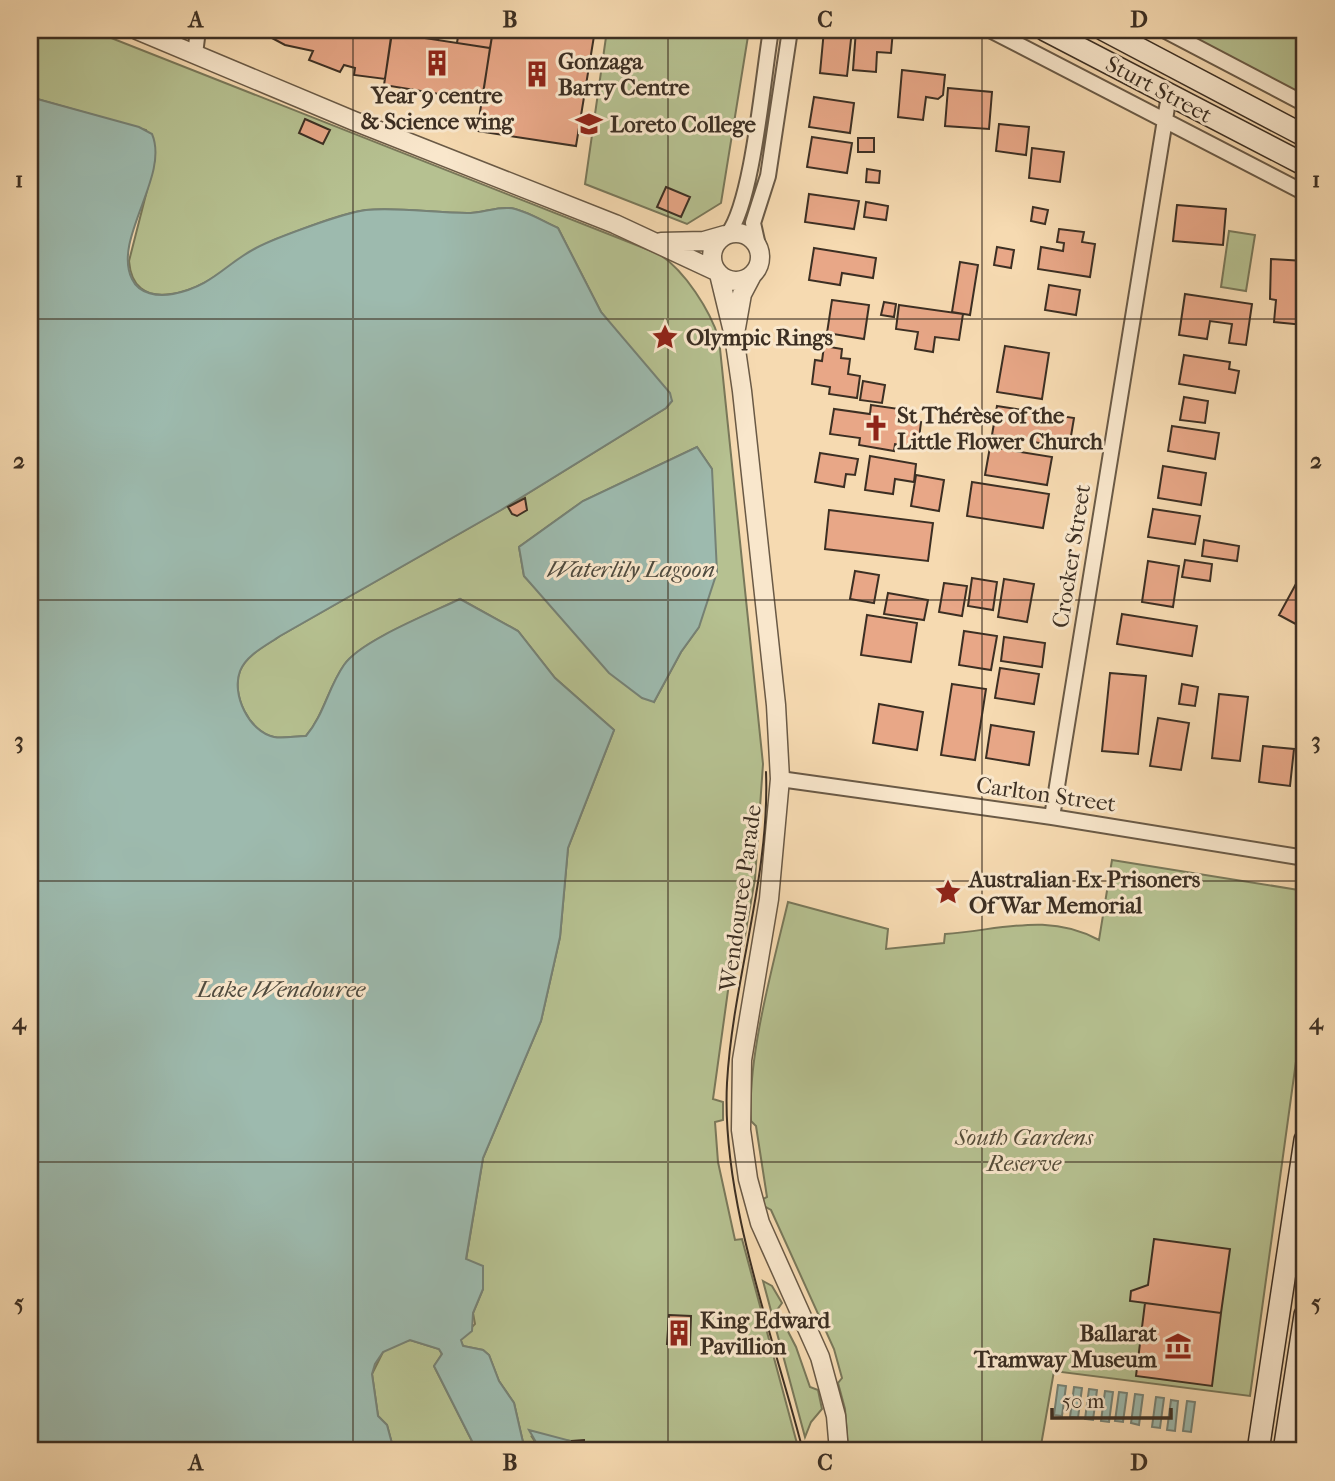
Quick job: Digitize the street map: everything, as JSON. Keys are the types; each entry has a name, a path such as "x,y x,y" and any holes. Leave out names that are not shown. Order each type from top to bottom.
{"main road":[{"name":"Sturt Street","path":"1045,30 1305,165"},
{"name":"Sturt Street","path":"1104,30 1305,136"},
{"path":"1258,1451 1305,1140"},
{"path":"1287,1265 1305,1250"},
{"path":"1284,1451 1305,1315"}],"street":[{"path":"137,30 657,243 735,281 752,275 759,263 753,223 768,176 790,30"},
{"path":"195,54 198,30"},
{"path":"717,273 711,254 716,243 737,221 745,192 771,30"},
{"name":"Sturt Street","path":"990,30 1305,193"},
{"path":"1164,30 1305,104"},
{"name":"Crocker Street","path":"1052,817 1169,95"},
{"path":"657,243 704,241 727,234 747,235 759,250"},
{"name":"Wendouree Parade","path":"717,273 734,336 776,705 780,779 769,899 742,1060 741,1130 756,1211 772,1255 820,1357 836,1416 839,1451"},
{"name":"Wendouree Parade","path":"734,336 742,294 752,275"},
{"name":"Carlton Street","path":"780,779 1052,817 1305,858"}],"green space":[{"path":"30,30 91,30 659,254 678,270 703,304 719,339 763,764 755,879 740,964 731,969 713,1099 723,1102 723,1120 715,1122 718,1162 735,1240 742,1239 799,1451 578,1451 571,1441 532,1437 541,1451 525,1451 514,1403 499,1381 489,1355 483,1350 463,1346 460,1339 475,1324 473,1313 483,1289 466,1260 483,1158 541,1021 560,937 568,848 614,730 555,678 518,631 460,599 380,638 353,656 344,665 306,736 278,738 265,734 244,711 238,690 243,665 263,647 501,510 666,408 672,401 601,312 558,228 515,209 499,208 467,213 391,209 356,212 261,246 212,278 186,291 162,295 147,292 136,283 129,261 155,159 146,130 30,97","holes":["697,447 712,469 699,627 681,652 654,702 568,623 524,576 519,547 583,501"]},
{"path":"607,30 749,30 721,203 687,224 585,184"},
{"path":"1177,30 1305,30 1305,97"},
{"path":"1229,231 1255,235 1246,291 1221,287"},
{"name":"South Gardens Reserve","path":"1112,860 1305,891 1305,996 1250,1396 1054,1371 1040,1451 848,1451 845,1409 838,1383 842,1378 834,1349 771,1210 764,1206 763,1199 767,1197 756,1126 751,1121 757,1041 788,902 888,929 886,949 944,943 945,934 1024,925 1061,927 1099,940"},
{"path":"763,1281 772,1286 782,1303 777,1310 796,1347 810,1387 818,1390 822,1409 811,1422 805,1437"},
{"path":"410,1340 439,1349 442,1354 434,1366 477,1451 394,1451 387,1425 378,1416 372,1374 383,1352"}],"water":[{"name":"Lake Wendouree","path":"30,97 139,127 152,134 154,169 129,245 128,263 132,279 144,291 161,295 173,294 198,286 266,243 356,212 391,209 467,213 499,208 515,209 558,228 601,312 670,393 672,401 666,408 501,510 263,647 243,665 238,680 240,701 257,728 274,737 306,736 344,665 352,656 397,628 460,599 518,631 555,678 614,730 568,848 560,937 541,1021 483,1158 466,1259 483,1266 483,1289 473,1313 472,1331 461,1340 463,1346 483,1350 489,1355 499,1381 514,1403 525,1451 477,1451 434,1366 442,1354 439,1349 410,1340 383,1352 372,1374 378,1416 387,1425 394,1451 30,1451"},
{"name":"Waterlily Lagoon","path":"697,447 712,469 717,572 699,627 681,652 654,702 642,698 609,673 524,576 519,547 583,501"},
{"path":"1058,1385 1066,1386 1062,1416 1054,1415"},
{"path":"1074,1387 1082,1388 1078,1418 1070,1417"},
{"path":"1089,1389 1097,1390 1093,1420 1085,1419"},
{"path":"1105,1391 1113,1392 1109,1422 1101,1421"},
{"path":"1119,1392 1127,1393 1123,1422 1115,1421"},
{"path":"1135,1394 1143,1395 1139,1425 1131,1423"},
{"path":"1156,1397 1164,1398 1160,1428 1152,1427"},
{"path":"1171,1400 1178,1401 1175,1431 1167,1430"},
{"path":"1187,1401 1195,1402 1191,1432 1183,1431"},
{"path":"529,1430 571,1441 578,1451 541,1451"}],"building":[{"path":"257,30 392,30 385,79 354,75 355,68 344,65 340,72 309,60 313,51 285,45"},
{"path":"411,30 439,30 438,40 410,35"},
{"path":"459,30 493,30 490,48 457,43"},
{"name":"Gonzaga Barry Centre","path":"493,30 595,30 576,146 477,131"},
{"path":"824,30 852,30 847,76 820,73"},
{"path":"856,30 893,30 891,53 877,52 876,72 853,70"},
{"name":"Year 9 centre & Science wing","path":"392,33 490,48 482,101 384,85"},
{"path":"902,70 945,75 943,95 938,99 926,97 923,120 898,117"},
{"path":"948,88 992,92 989,129 945,126"},
{"path":"814,97 854,103 850,133 809,127"},
{"path":"305,119 330,130 323,144 299,133"},
{"path":"999,124 1029,127 1026,155 996,151"},
{"path":"812,137 852,143 847,173 807,167"},
{"path":"858,138 874,138 874,152 858,152"},
{"path":"1032,148 1064,152 1060,182 1029,178"},
{"path":"867,169 880,171 879,183 866,182"},
{"path":"666,187 690,197 681,217 657,207"},
{"path":"809,194 859,201 854,229 805,222"},
{"path":"866,202 888,206 886,220 864,217"},
{"path":"1177,205 1226,209 1223,245 1173,241"},
{"path":"1033,207 1048,210 1045,224 1031,221"},
{"path":"1059,229 1084,232 1082,242 1095,244 1090,277 1038,269 1041,247 1063,251 1064,243 1057,242"},
{"path":"997,247 1014,250 1011,268 994,265"},
{"path":"814,248 876,258 873,278 842,273 840,285 809,280"},
{"path":"1271,259 1305,261 1304,325 1274,322 1276,300 1270,299"},
{"path":"960,262 978,265 970,315 952,312"},
{"path":"1049,285 1080,290 1076,315 1045,310"},
{"path":"1185,294 1252,304 1246,345 1229,343 1232,324 1210,321 1207,339 1179,335"},
{"path":"832,300 869,305 864,339 827,333"},
{"path":"884,302 896,304 894,317 881,315"},
{"path":"899,305 963,314 959,340 935,337 933,352 915,349 918,332 896,329"},
{"path":"824,346 842,349 841,358 850,359 848,374 860,376 857,398 829,394 830,387 812,384 815,360 822,361"},
{"path":"1005,346 1049,353 1042,399 997,392"},
{"path":"1304,348 1305,366 1301,366"},
{"path":"1184,355 1230,362 1229,369 1239,371 1235,393 1179,384"},
{"path":"863,381 885,385 882,403 860,400"},
{"path":"1305,381 1305,401 1298,384"},
{"path":"1184,397 1208,401 1205,423 1180,420"},
{"name":"St Thérèse of the Little Flower Church","path":"871,405 899,409 898,418 921,422 918,447 895,444 894,451 859,445 860,438 830,434 834,409 870,414"},
{"path":"997,406 1074,418 1069,448 992,435"},
{"path":"1172,426 1219,433 1215,459 1168,451"},
{"path":"990,447 1052,457 1047,485 985,475"},
{"path":"820,453 858,459 855,475 846,474 844,487 815,482"},
{"path":"870,456 916,464 914,482 895,479 893,494 865,490"},
{"path":"1163,466 1206,473 1201,505 1158,498"},
{"path":"916,475 944,480 939,511 911,506"},
{"path":"972,482 1049,494 1043,528 967,516"},
{"path":"525,498 527,510 517,516 512,514 508,507"},
{"path":"1153,509 1200,516 1195,544 1148,537"},
{"path":"829,510 933,523 928,561 825,549"},
{"path":"1204,540 1239,546 1237,561 1202,556"},
{"path":"1185,560 1212,564 1210,581 1182,577"},
{"path":"1148,561 1179,566 1173,607 1142,602"},
{"path":"855,571 879,575 874,603 850,599"},
{"path":"972,578 997,582 993,610 968,606"},
{"path":"1004,579 1034,584 1027,622 998,617"},
{"path":"1297,582 1305,587 1305,629 1279,615"},
{"path":"944,583 967,586 962,616 939,612"},
{"path":"888,593 928,600 924,620 884,614"},
{"path":"1122,614 1197,626 1192,656 1117,644"},
{"path":"867,615 917,623 911,662 861,655"},
{"path":"964,631 997,636 991,670 959,665"},
{"path":"1004,637 1045,643 1042,667 1001,661"},
{"path":"1000,668 1039,674 1034,704 995,698"},
{"path":"1110,673 1146,676 1138,754 1102,751"},
{"path":"952,684 986,689 975,760 941,755"},
{"path":"1182,684 1198,687 1195,706 1179,704"},
{"path":"1219,694 1248,697 1240,761 1212,758"},
{"path":"879,704 923,712 917,750 873,743"},
{"path":"1158,718 1189,723 1181,770 1150,766"},
{"path":"991,725 1034,732 1029,765 986,758"},
{"path":"1263,746 1294,749 1290,786 1259,782"},
{"path":"1305,773 1305,808 1301,807"},
{"name":"Ballarat Tramway Museum","path":"1154,1239 1230,1249 1221,1313 1130,1301 1131,1291 1148,1285"},
{"name":"Ballarat Tramway Museum","path":"1145,1303 1221,1313 1212,1386 1136,1376"},
{"name":"King Edward Pavillion","path":"669,1315 691,1316 690,1345 667,1344"},
{"path":"584,1440 585,1450 573,1451 572,1441"}],"tram line":[{"path":"766,772 762,851 731,1044 727,1083 727,1128 732,1174 752,1268 803,1451"}],"place":[{"name":"Year 9 centre & Science wing","path":"437,63"},
{"name":"Gonzaga Barry Centre","path":"537,74"},
{"name":"Loreto College","path":"589,124"},
{"name":"Olympic Rings","path":"665,337"},
{"name":"St Thérèse of the Little Flower Church","path":"876,428"},
{"name":"Australian Ex Prisoners Of War Memorial","path":"948,892"},
{"name":"King Edward Pavillion","path":"679,1333"},
{"name":"Ballarat Tramway Museum","path":"1178,1346"}]}
